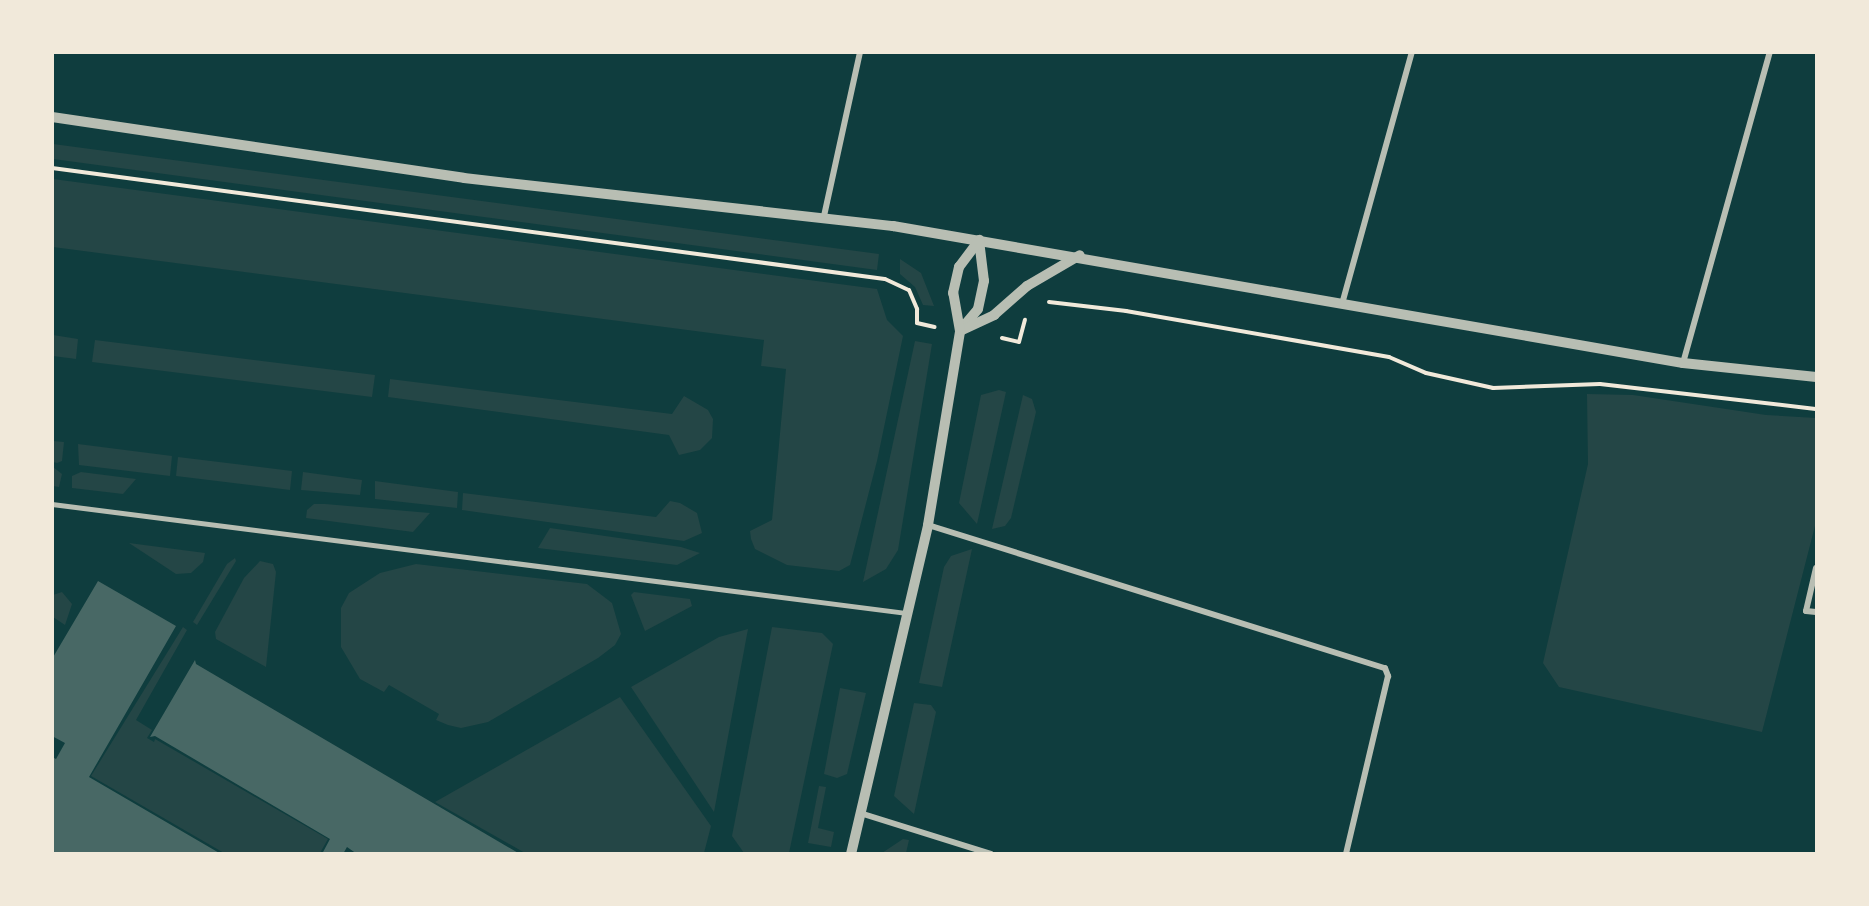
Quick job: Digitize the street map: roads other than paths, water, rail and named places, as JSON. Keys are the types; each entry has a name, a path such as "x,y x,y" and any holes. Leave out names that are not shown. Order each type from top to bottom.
{"street":[{"path":"824,216 860,52"},
{"path":"1342,305 1412,52"},
{"path":"1683,363 1770,52"},
{"path":"52,117 464,178 824,216 1080,255 1342,305 1683,363 1816,377"},
{"path":"960,331 978,309 984,281 980,240"},
{"path":"851,854 928,525 960,331 953,293 959,267 980,240"},
{"path":"960,331 994,315 1027,286 1080,255"},
{"path":"928,525 983,539 1385,668 1388,676 1346,854"},
{"path":"1816,568 1806,611 1816,612"},
{"path":"860,813 991,854"}],"lane":[{"path":"52,504 908,613"}]}
